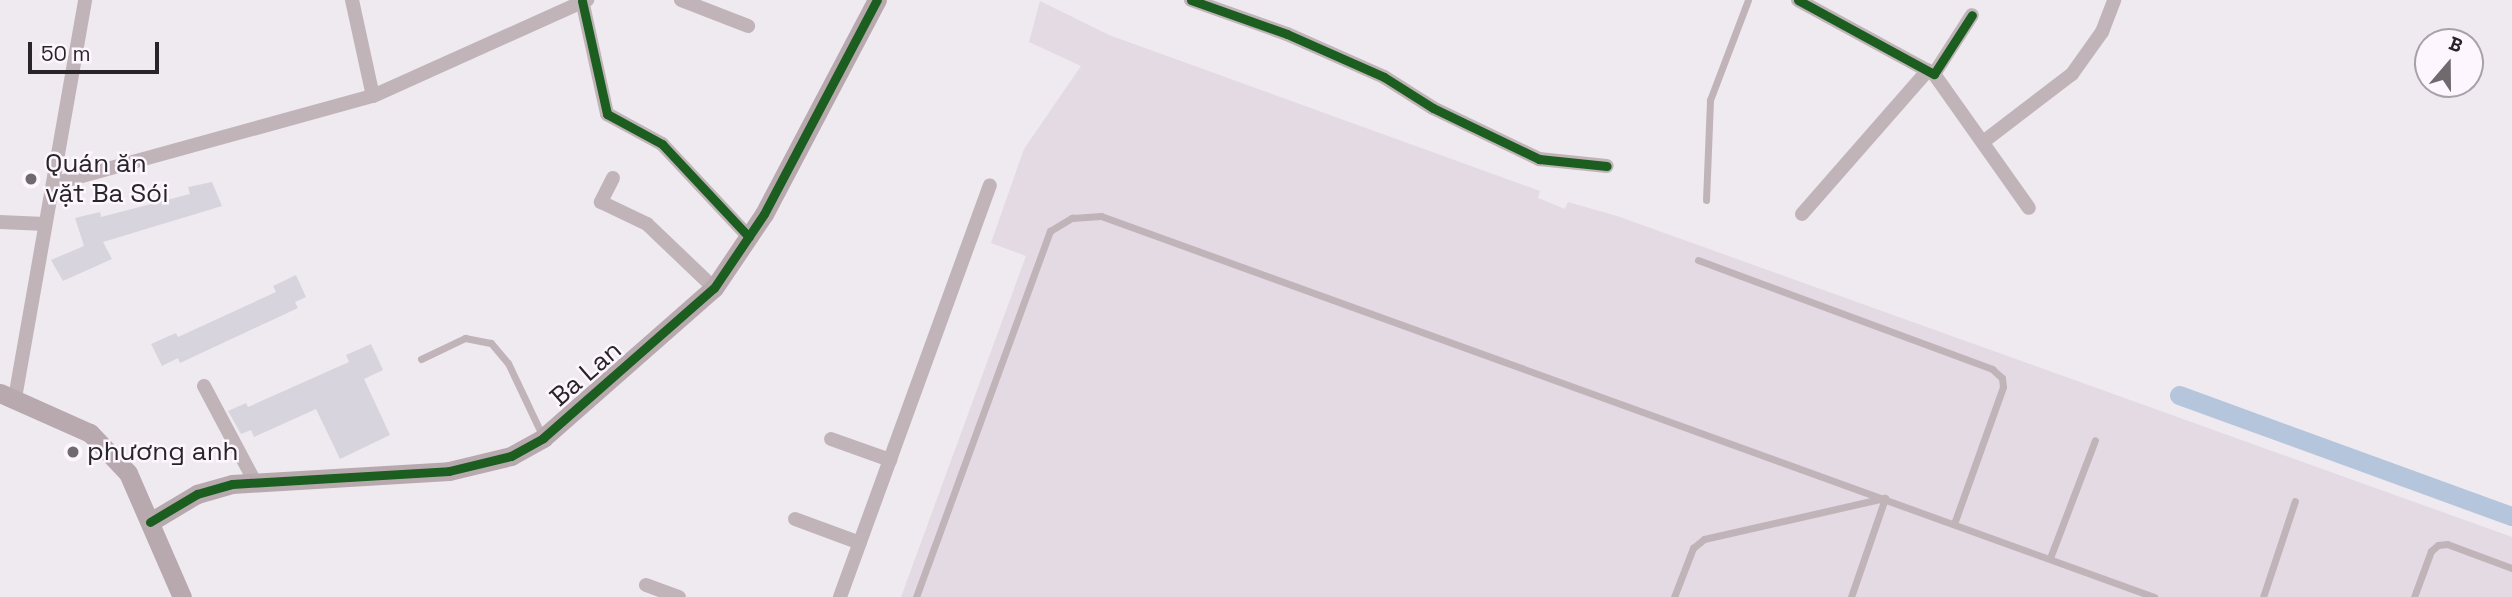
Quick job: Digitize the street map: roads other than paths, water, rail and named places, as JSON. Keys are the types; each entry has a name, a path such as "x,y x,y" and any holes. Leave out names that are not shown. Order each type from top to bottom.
{"street":[{"path":"85,0 53,184 8,396 90,433 128,473 183,597"},
{"path":"352,0 373,96"},
{"path":"681,0 748,26"},
{"name":"Ba Lan","path":"150,522 197,494 254,480 449,471 512,456 543,438 714,288 750,237 877,0"},
{"path":"1191,0 1287,34 1384,78 1433,108 1539,159 1607,166"},
{"path":"1798,0 1931,72 2029,208"},
{"path":"1983,142 2071,74 2102,33 2115,0"},
{"path":"53,184 373,96 584,1 607,114 662,144 750,237"},
{"path":"1801,214 1931,72 1972,15"},
{"path":"613,178 601,202 648,224 714,288"},
{"path":"841,597 990,185"},
{"path":"0,222 45,225"},
{"path":"204,386 254,480"},
{"path":"831,439 890,460"},
{"path":"795,519 860,543"},
{"path":"646,585 679,597"}],"lane":[{"path":"1706,200 1710,100 1748,0"},
{"path":"916,597 1050,231 1072,218 1101,216 2154,597"},
{"path":"1698,260 1992,369 2002,378 2003,387 1954,524"},
{"path":"421,359 465,338 491,343 508,363 543,438"},
{"path":"2050,558 2095,440"},
{"path":"1674,597 1693,548 1704,539 1885,498"},
{"path":"1851,597 1885,498"},
{"path":"2263,597 2295,501"},
{"path":"2414,597 2431,551 2438,545 2447,544 2512,568"}],"waterway":[{"path":"2179,395 2512,516"}],"place":[{"name":"Quán ăn vặt Ba Sói","path":"31,179"},
{"name":"phương anh","path":"73,452"}]}
